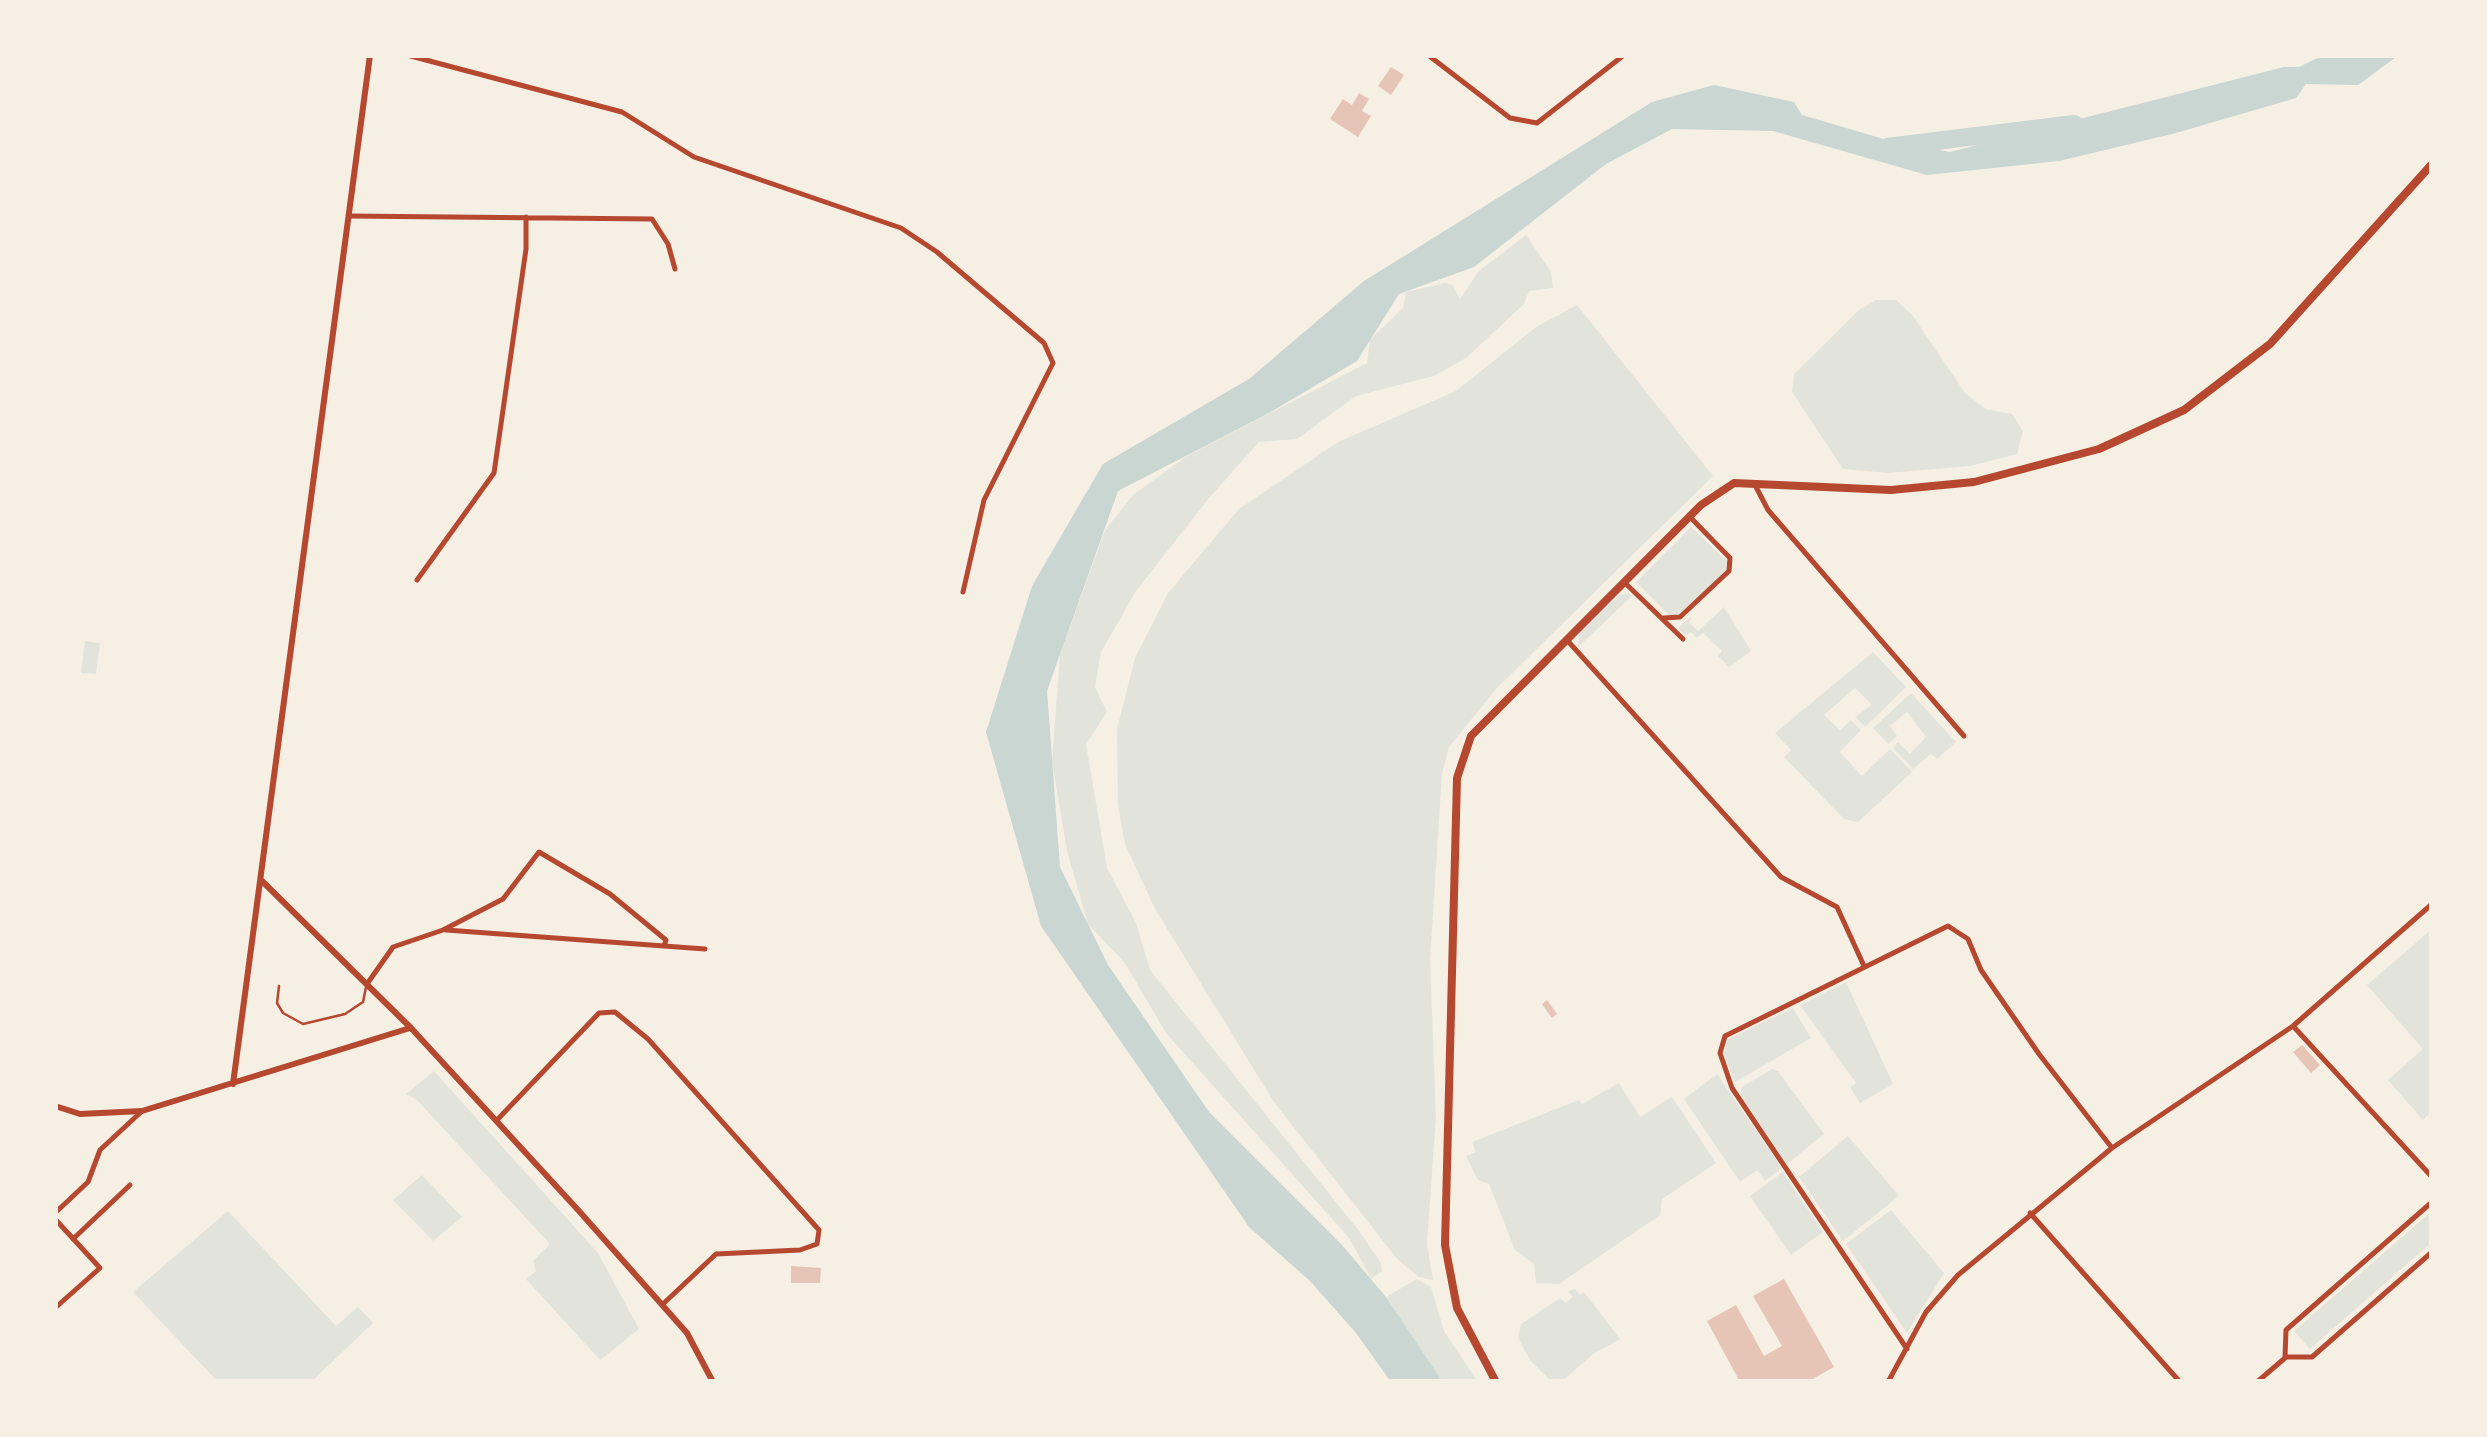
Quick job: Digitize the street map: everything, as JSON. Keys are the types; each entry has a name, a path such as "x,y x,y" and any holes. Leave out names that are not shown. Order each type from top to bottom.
{"main road":[{"path":"1496,1382 1457,1308 1445,1245 1457,778 1471,736 1689,516 1723,488 1752,480 1891,490 1974,482 2099,449 2184,410 2270,344 2432,164"}],"street":[{"path":"234,1084 370,55"},
{"path":"407,55 622,112 694,157 901,228 937,252 1044,343 1053,363 984,500 963,592"},
{"path":"1428,55 1510,118 1537,123 1624,55"},
{"path":"349,216 652,220 668,244 676,268"},
{"path":"417,580 494,473 526,248 526,217"},
{"path":"1752,480 1768,510 1964,736"},
{"path":"1664,618 1680,617 1729,571 1730,558 1689,516"},
{"path":"1624,582 1682,639"},
{"path":"1566,640 1782,877 1837,906 1864,966"},
{"path":"367,984 393,948 443,930 503,899 539,852 610,894 666,940 664,946"},
{"path":"260,879 411,1028 663,1304 687,1333 713,1382"},
{"path":"1888,1382 1945,1286 2112,1148 2294,1026 2432,904"},
{"path":"1908,1349 1732,1088 1720,1054 1726,1036 1948,926 1960,930 1981,970 2039,1054 2112,1148"},
{"path":"443,930 705,949"},
{"path":"497,1120 599,1013 615,1012 648,1039 818,1230 816,1244 800,1250 716,1254 663,1304"},
{"path":"2294,1026 2432,1176"},
{"path":"55,1106 80,1114 142,1111 411,1028"},
{"path":"55,1308 100,1268 55,1216 88,1182 100,1150 142,1111"},
{"path":"74,1239 130,1185"},
{"path":"2285,1357 2286,1330 2432,1202"},
{"path":"2030,1213 2180,1382"},
{"path":"2257,1382 2285,1357 2312,1357 2432,1252"}],"lane":[{"path":"279,986 277,1003 283,1013 303,1024 345,1014 363,1002 367,984"}],"shaded area":[{"path":"2324,55 2399,55 2358,85 2306,84 2296,98 2059,161 1927,175 1773,131 1672,129 1606,164 1474,267 1399,294 1357,361 1269,413 1118,491 1047,691 1060,867 1108,965 1209,1112 1342,1245 1386,1297 1443,1382 1391,1382 1356,1333 1310,1281 1249,1227 1041,926 986,732 1032,586 1103,464 1249,379 1364,281 1652,102 1714,85 1794,102 1802,115 1887,140 1950,152 2284,67 2299,67"},
{"path":"1526,235 1551,272 1553,288 1529,291 1524,304 1466,358 1434,376 1356,396 1297,439 1259,442 1209,498 1136,591 1101,652 1095,687 1107,712 1086,744 1107,868 1136,923 1150,970 1359,1231 1381,1263 1382,1271 1371,1279 1350,1239 1166,1033 1125,963 1088,924 1067,851 1052,761 1060,655 1105,530 1133,495 1187,456 1367,363 1370,340 1403,308 1406,292 1445,283 1452,285 1460,299 1479,271"},
{"path":"1876,300 1896,300 1913,316 1965,393 1986,409 2012,414 2023,431 2017,454 1970,466 1888,473 1843,469 1792,392 1794,374 1859,310"},
{"path":"1577,305 1713,476 1497,688 1449,747 1442,774 1430,960 1436,1116 1427,1244 1433,1280 1419,1277 1398,1260 1274,1102 1155,909 1125,844 1118,805 1117,729 1135,658 1168,593 1239,509 1338,442 1456,391 1536,327"},
{"path":"1691,527 1730,564 1729,571 1673,619 1636,582"},
{"path":"1619,595 1632,596 1578,647 1579,634"},
{"path":"1724,607 1751,651 1729,667 1718,656 1722,651 1703,633 1697,638 1691,632 1686,636 1678,628 1692,616 1689,623 1698,631"},
{"path":"85,641 100,643 96,674 81,673"},
{"path":"1873,652 1906,687 1865,727 1855,717 1872,705 1855,688 1824,715 1840,730 1851,720 1861,730 1840,752 1862,776 1890,749 1912,772 1858,822 1844,819 1784,757 1791,750 1775,733"},
{"path":"1911,693 1956,742 1937,759 1931,754 1913,769 1893,748 1898,742 1910,754 1926,737 1907,712 1890,726 1897,736 1888,744 1873,728"},
{"path":"2432,929 2432,1111 2423,1120 2388,1080 2423,1049 2367,985"},
{"path":"1846,982 1893,1084 1860,1103 1850,1087 1856,1083 1800,1005"},
{"path":"1793,1008 1811,1038 1735,1082 1724,1053 1728,1039"},
{"path":"1772,1069 1778,1071 1824,1134 1787,1164 1740,1093 1742,1087"},
{"path":"434,1071 598,1253 639,1329 600,1360 526,1279 536,1271 533,1261 550,1244 416,1099 406,1094"},
{"path":"1717,1074 1782,1168 1765,1181 1757,1170 1740,1182 1684,1099"},
{"path":"1619,1083 1640,1117 1672,1097 1716,1163 1662,1199 1660,1215 1559,1284 1536,1283 1534,1264 1515,1250 1489,1184 1478,1180 1466,1156 1476,1152 1472,1142 1579,1100 1582,1104"},
{"path":"1848,1136 1899,1196 1843,1241 1799,1177"},
{"path":"1783,1172 1823,1232 1791,1255 1750,1196"},
{"path":"422,1175 462,1217 433,1241 393,1200"},
{"path":"1891,1210 1944,1273 1907,1333 1846,1244"},
{"path":"228,1211 336,1326 358,1307 373,1323 311,1382 218,1382 133,1292"},
{"path":"2432,1211 2432,1242 2310,1349 2294,1331"},
{"path":"1417,1279 1431,1287 1444,1331 1478,1382 1443,1382 1386,1297"},
{"path":"1575,1289 1580,1295 1584,1292 1620,1339 1593,1354 1561,1382 1552,1382 1530,1360 1518,1338 1521,1324 1560,1298 1566,1303 1573,1297 1568,1291"}],"building":[{"path":"1391,67 1404,75 1391,95 1378,86"},
{"path":"1359,93 1369,99 1362,111 1371,116 1358,137 1330,119 1343,99 1352,105"},
{"path":"1547,1000 1557,1014 1552,1018 1542,1004"},
{"path":"2302,1045 2320,1065 2311,1073 2293,1052"},
{"path":"791,1266 821,1268 820,1283 791,1283"},
{"path":"1784,1279 1834,1367 1807,1382 1740,1382 1707,1321 1736,1305 1764,1356 1782,1346 1753,1296"}],"waterway":[{"path":"1887,147 2074,124"}]}
